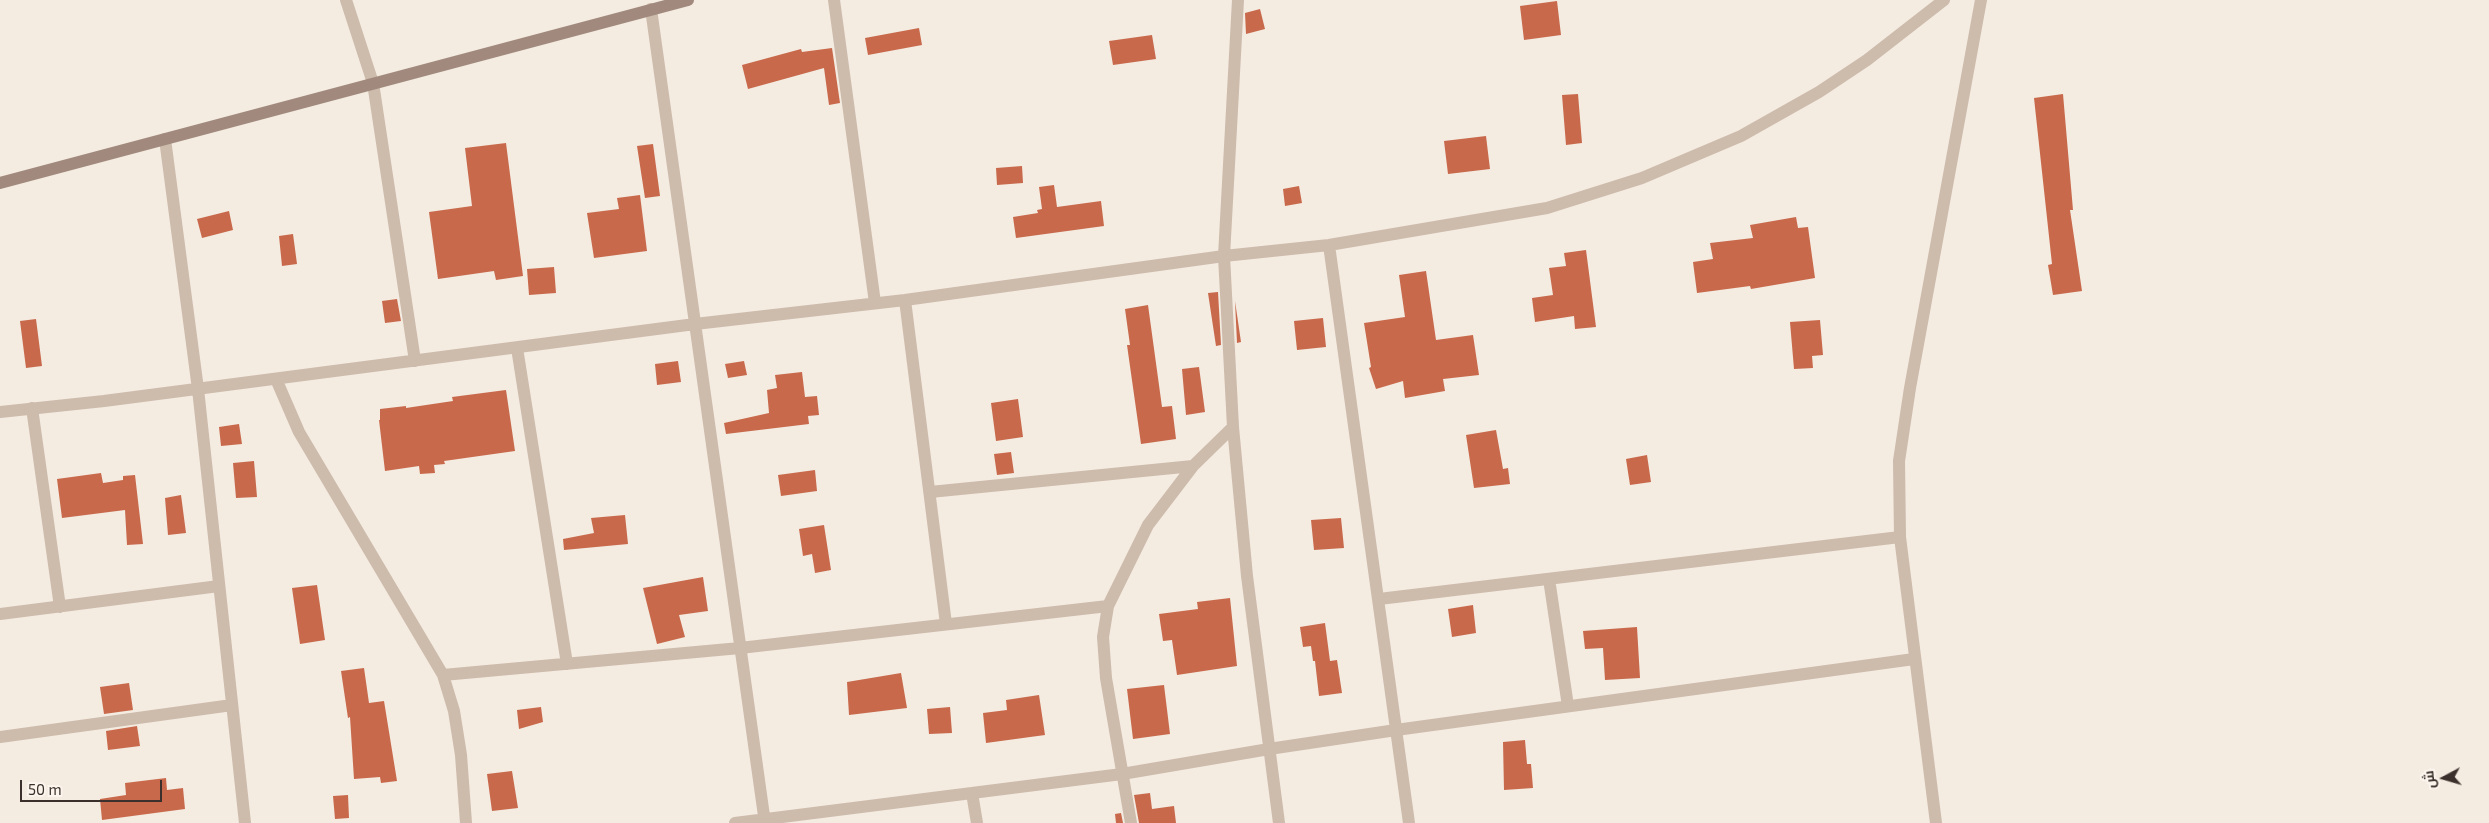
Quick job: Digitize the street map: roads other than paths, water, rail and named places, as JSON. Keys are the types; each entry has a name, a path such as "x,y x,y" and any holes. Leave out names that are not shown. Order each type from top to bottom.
{"main road":[{"path":"0,183 688,0"}],"street":[{"path":"346,0 373,83 415,361"},
{"path":"834,0 875,303"},
{"path":"1238,0 1224,256 1233,426 1247,576 1279,823"},
{"path":"0,412 198,389 695,324 905,300 1224,256 1329,245 1547,208 1642,178 1740,136 1819,92 1867,60 1944,0"},
{"path":"1936,823 1900,537 1899,461 1910,388 1981,0"},
{"path":"651,9 765,821"},
{"path":"165,139 198,389 245,823"},
{"path":"1329,245 1409,823"},
{"path":"905,300 946,624"},
{"path":"517,348 567,664"},
{"path":"276,379 299,432 443,675 454,711 461,755 466,823"},
{"path":"32,408 60,607"},
{"path":"1131,823 1106,678 1103,637 1108,606 1148,525 1193,466 1233,426"},
{"path":"930,492 1193,466"},
{"path":"1379,599 1900,537"},
{"path":"1549,579 1568,706"},
{"path":"0,614 219,586"},
{"path":"443,675 740,648 1108,606"},
{"path":"735,823 765,821 1122,774 1396,730 1914,658"},
{"path":"0,737 232,705"},
{"path":"972,793 977,823"}]}
